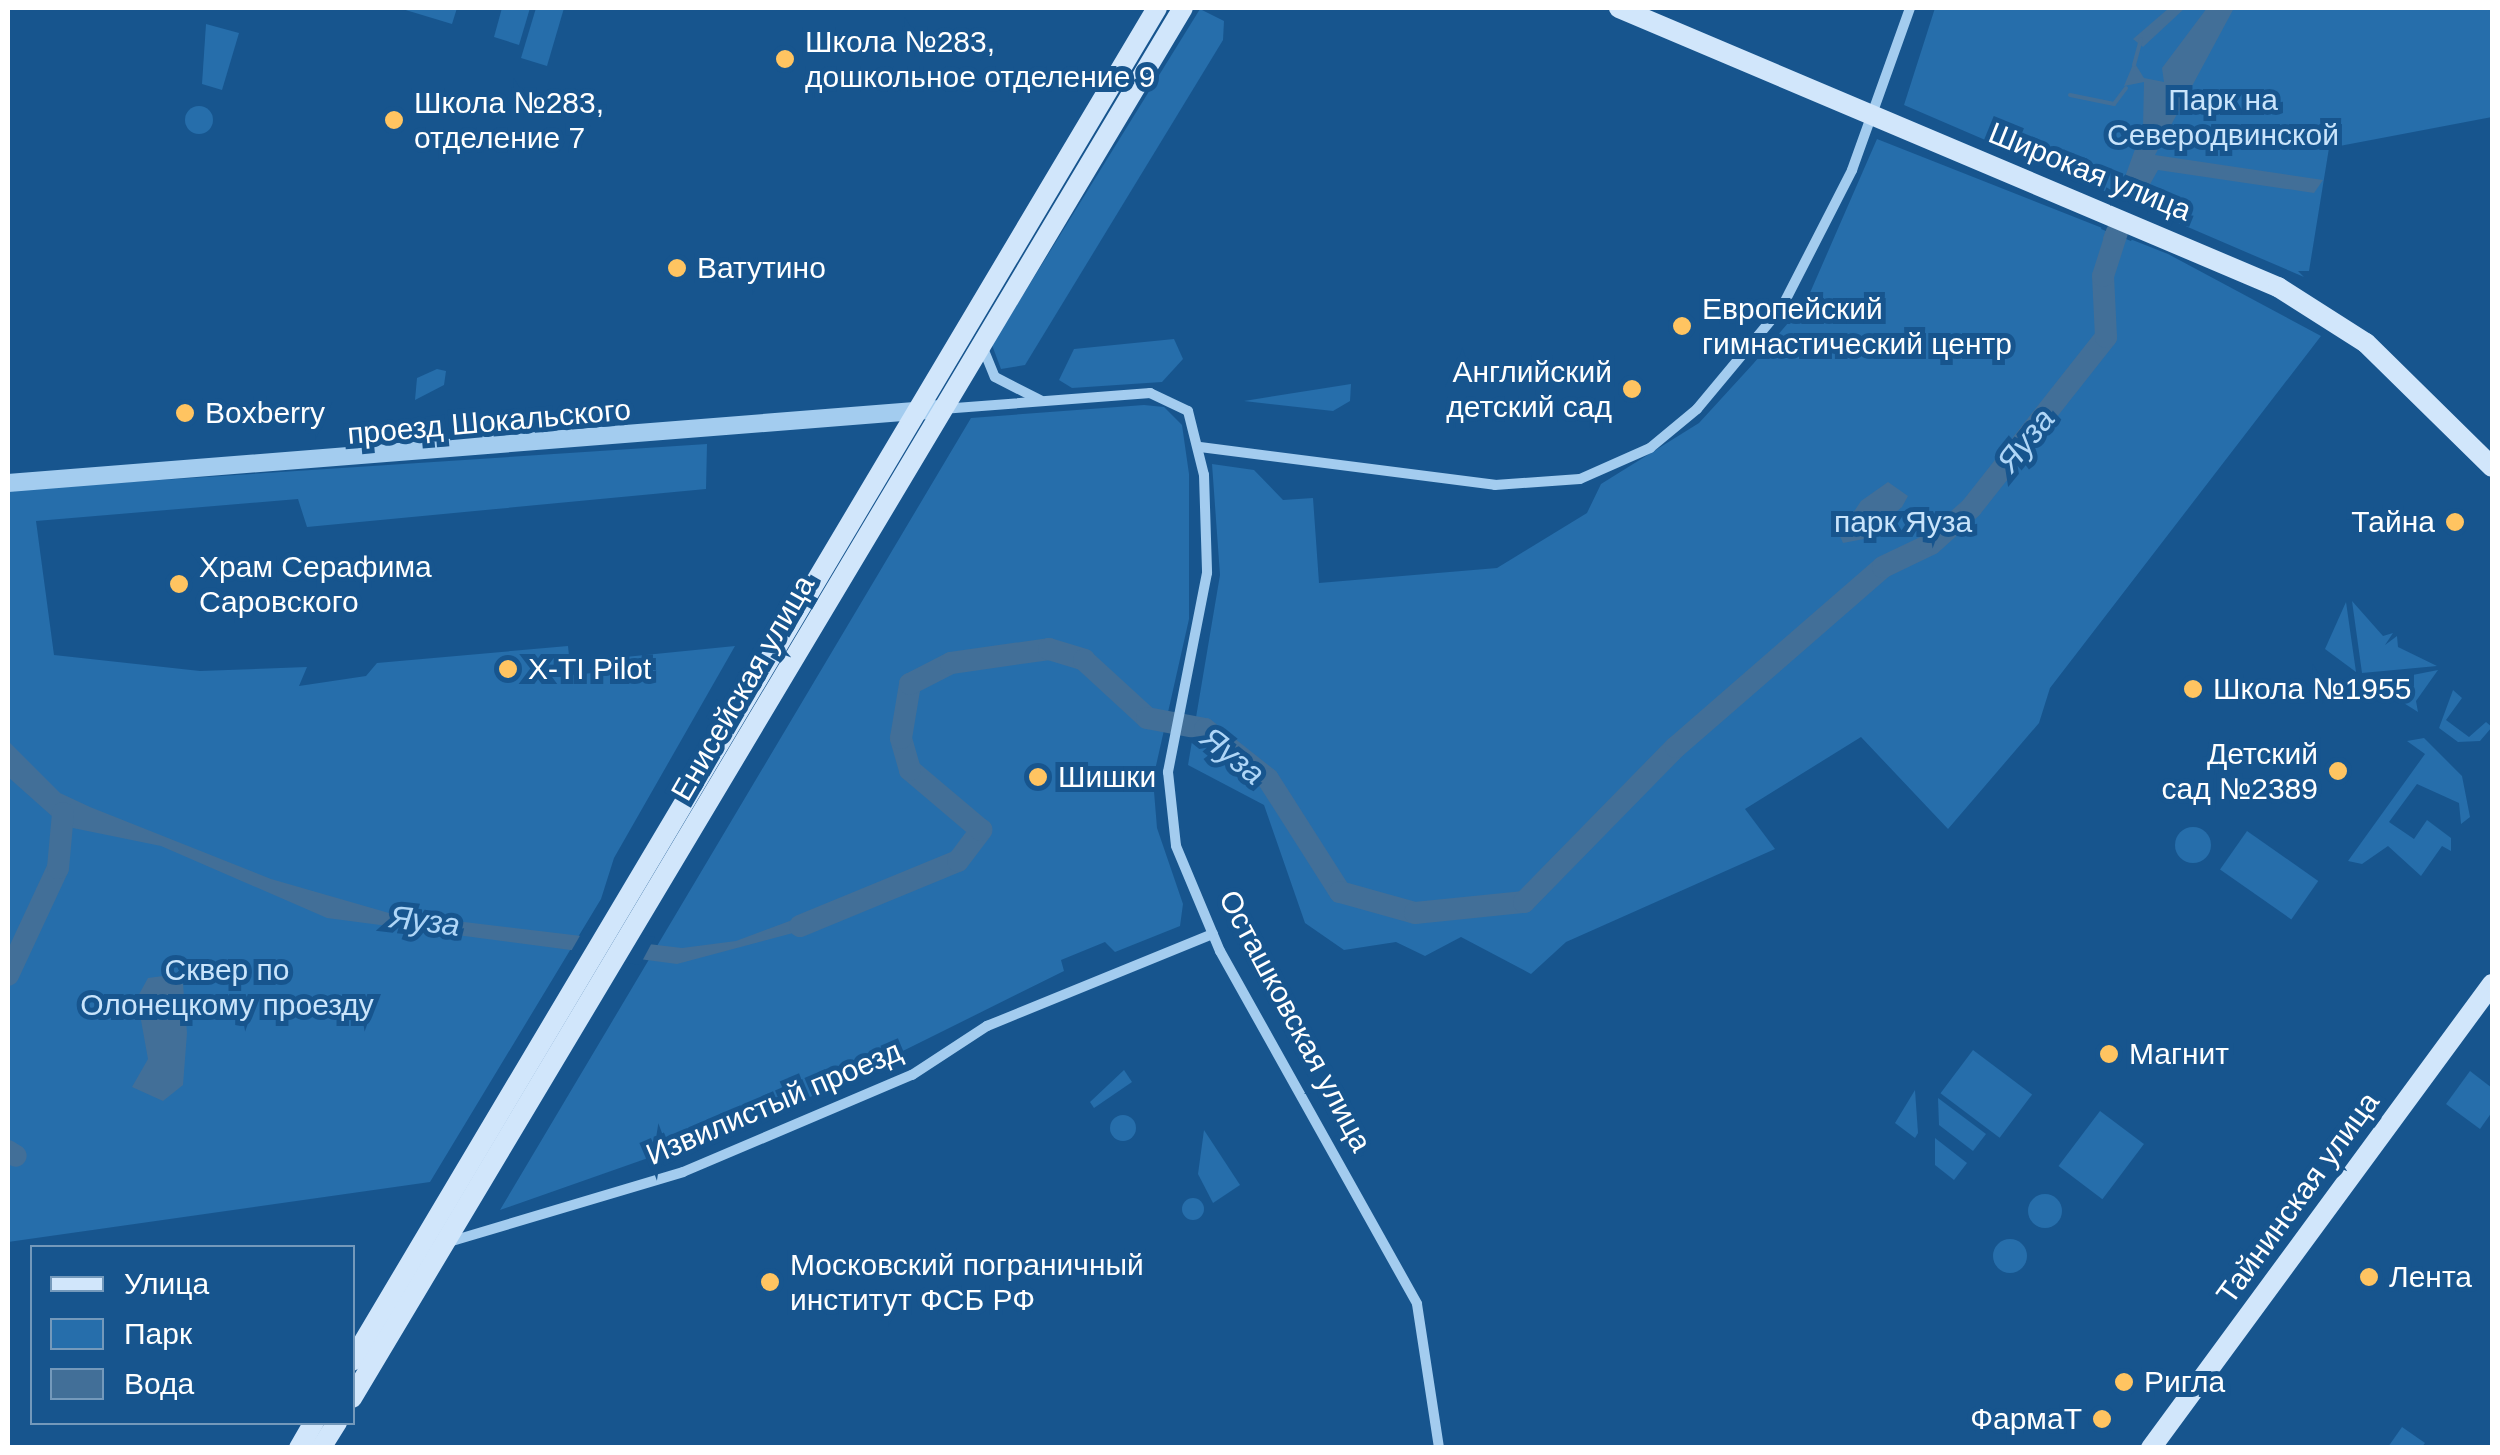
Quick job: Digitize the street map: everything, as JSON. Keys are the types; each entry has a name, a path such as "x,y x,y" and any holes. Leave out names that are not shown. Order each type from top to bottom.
{"main road":[{"name":"Енисейская улица","path":"355,1356 1157,8"},
{"name":"Енисейская улица","path":"355,1393 452,1241 940,409 1183,8"},
{"name":"Широкая улица","path":"1619,8 1872,118 2169,235 2366,344 2492,467"},
{"path":"1010,254 1012,270 1029,266"},
{"name":"Тайнинская улица","path":"2151,1448 2492,984"},
{"path":"299,1448 312,1425"},
{"path":"321,1448 335,1425"}],"street":[{"path":"1200,447 1495,485 1608,470 1697,409 1782,307 1872,118 1910,8"},
{"path":"984,340 995,377 1041,401"},
{"path":"930,386 940,409"},
{"name":"Осташковская улица","path":"914,412 1163,393 1188,411 1200,447 1207,572 1190,684 1171,757 1173,831 1212,934 1417,1304 1438,1448"},
{"name":"проезд Шокальского","path":"8,483 914,412"},
{"name":"Извилистый проезд","path":"452,1241 684,1172 912,1075 987,1026 1212,934"}],"green space":[{"path":"399,8 457,8 452,24"},
{"path":"502,8 530,8 519,45 494,37"},
{"path":"536,8 564,8 547,66 521,58"},
{"name":"Парк на Северодвинской","path":"1935,8 2492,8 2492,117 2329,148 2309,271 2298,271 2304,277 1904,105"},
{"path":"1200,9 1224,21 1223,40 1025,365 1001,369 992,345"},
{"path":"206,24 239,33 222,90 202,84"},
{"path":"199,106 209,110 213,120 209,130 199,134 189,130 185,120 189,110"},
{"name":"парк Яуза","path":"1877,139 2168,254 2321,336 2050,688 2039,723 1948,829 1861,737 1745,809 1775,849 1566,942 1531,974 1461,937 1425,956 1396,942 1344,950 1305,923 1264,805 1188,765 1220,575 1212,464 1254,470 1283,500 1313,498 1319,583 1497,568 1587,513 1601,484 1699,423 1753,364 1806,302"},
{"path":"1174,339 1183,359 1162,382 1072,388 1059,380 1074,349"},
{"path":"437,369 446,371 444,385 415,400 417,378"},
{"path":"1351,384 1350,401 1333,411 1244,401"},
{"path":"1144,405 1164,407 1182,425 1189,474 1189,619 1153,779 1157,828 1183,904 1180,926 1115,952 1105,942 1061,960 1064,971 782,1111 500,1210 971,418"},
{"name":"Сквер по Олонецкому проезду","path":"707,444 706,489 307,527 298,499 36,521 54,655 200,671 307,667 299,686 366,676 377,663 568,646 571,675 625,670 625,657 735,646 614,858 601,899 430,1182 8,1242 8,490"},
{"path":"2352,601 2383,636 2393,633 2385,645 2397,636 2398,647 2437,666 2362,673"},
{"path":"2346,602 2356,672 2325,649"},
{"path":"2438,670 2416,701 2418,712 2372,683"},
{"path":"2453,690 2462,698 2446,720 2469,737 2486,722 2492,727 2480,741 2458,742 2439,728"},
{"path":"2424,738 2462,776 2470,817 2461,824 2459,803 2417,784 2389,822 2414,839 2427,820 2451,838 2451,851 2442,846 2421,876 2388,846 2362,864 2348,861 2425,754 2407,741"},
{"path":"2193,827 2205,833 2211,845 2205,857 2193,863 2181,857 2175,845 2181,833"},
{"path":"2247,831 2318,881 2291,919 2220,870"},
{"path":"1973,1050 2032,1095 2000,1138 1941,1093"},
{"path":"1124,1070 1132,1082 1094,1108 1090,1102"},
{"path":"2470,1071 2492,1088 2492,1112 2480,1129 2446,1104"},
{"path":"1915,1090 1918,1133 1915,1138 1895,1123"},
{"path":"1938,1098 1986,1134 1973,1151 1939,1125"},
{"path":"2100,1111 2144,1144 2102,1199 2058,1166"},
{"path":"1123,1115 1132,1119 1136,1128 1132,1137 1123,1141 1114,1137 1110,1128 1114,1119"},
{"path":"1204,1130 1240,1185 1213,1203 1198,1174"},
{"path":"1935,1138 1967,1163 1954,1180 1935,1165"},
{"path":"2045,1194 2057,1199 2062,1211 2057,1223 2045,1228 2033,1223 2028,1211 2033,1199"},
{"path":"1193,1198 1201,1201 1201,1217 1193,1220 1185,1217 1182,1209 1185,1201"},
{"path":"2010,1239 2022,1244 2027,1256 2022,1268 2010,1273 1998,1268 1993,1256 1998,1244"},
{"path":"2402,1427 2425,1443 2422,1447 2388,1447"}],"water":[{"path":"2169,8 2185,8 2143,47 2133,39"},
{"path":"2207,8 2234,8 2155,155 2323,180 2314,193 2158,170 2108,259 2103,238 2143,127 2144,82 2124,86 2134,62 2144,78 2164,82 2162,68"},
{"path":"1888,482 1908,496 1902,507 1864,539 1843,543 1839,534 1861,501"},
{"path":"8,741 60,793 90,807 271,879 389,913 682,948 736,941 822,909 827,924 677,964 327,918 161,846 63,826 8,777"},
{"path":"163,976 183,984 187,1033 183,1085 163,1101 132,1087 148,1059 137,998 148,978"}],"pier":[{"path":"2115,195 2149,210 2131,241 2101,229"},
{"path":"585,927 655,937 640,965 570,953"}],"waterway":[{"path":"2134,65 2141,39"},
{"path":"2070,95 2114,104 2126,88"},
{"name":"Яуза","path":"800,926 958,861 981,830 910,770 901,738 910,684 951,663 1049,649 1084,660 1147,718 1205,729 1268,779 1340,892 1415,913 1524,902 1676,747 1883,567 1931,544 1971,508 2106,337 2103,276 2117,232"},
{"path":"8,975 58,868 63,813"},
{"path":"8,1151 16,1156"}],"place":[{"name":"Школа №283, дошкольное отделение 9","path":"785,59"},
{"name":"Школа №283, отделение 7","path":"394,120"},
{"name":"Ватутино","path":"677,268"},
{"name":"Европейский гимнастический центр","path":"1682,326"},
{"name":"Английский детский сад","path":"1632,389"},
{"name":"Boxberry","path":"185,413"},
{"name":"Тайна","path":"2455,522"},
{"name":"Храм Серафима Саровского","path":"179,584"},
{"name":"X-TI Pilot","path":"508,669"},
{"name":"Школа №1955","path":"2193,689"},
{"name":"Детский сад №2389","path":"2338,771"},
{"name":"Шишки","path":"1038,777"},
{"name":"Магнит","path":"2109,1054"},
{"name":"Лента","path":"2369,1277"},
{"name":"Московский пограничный институт ФСБ РФ","path":"770,1282"},
{"name":"Ригла","path":"2124,1382"},
{"name":"ФармаТ","path":"2102,1419"}]}
